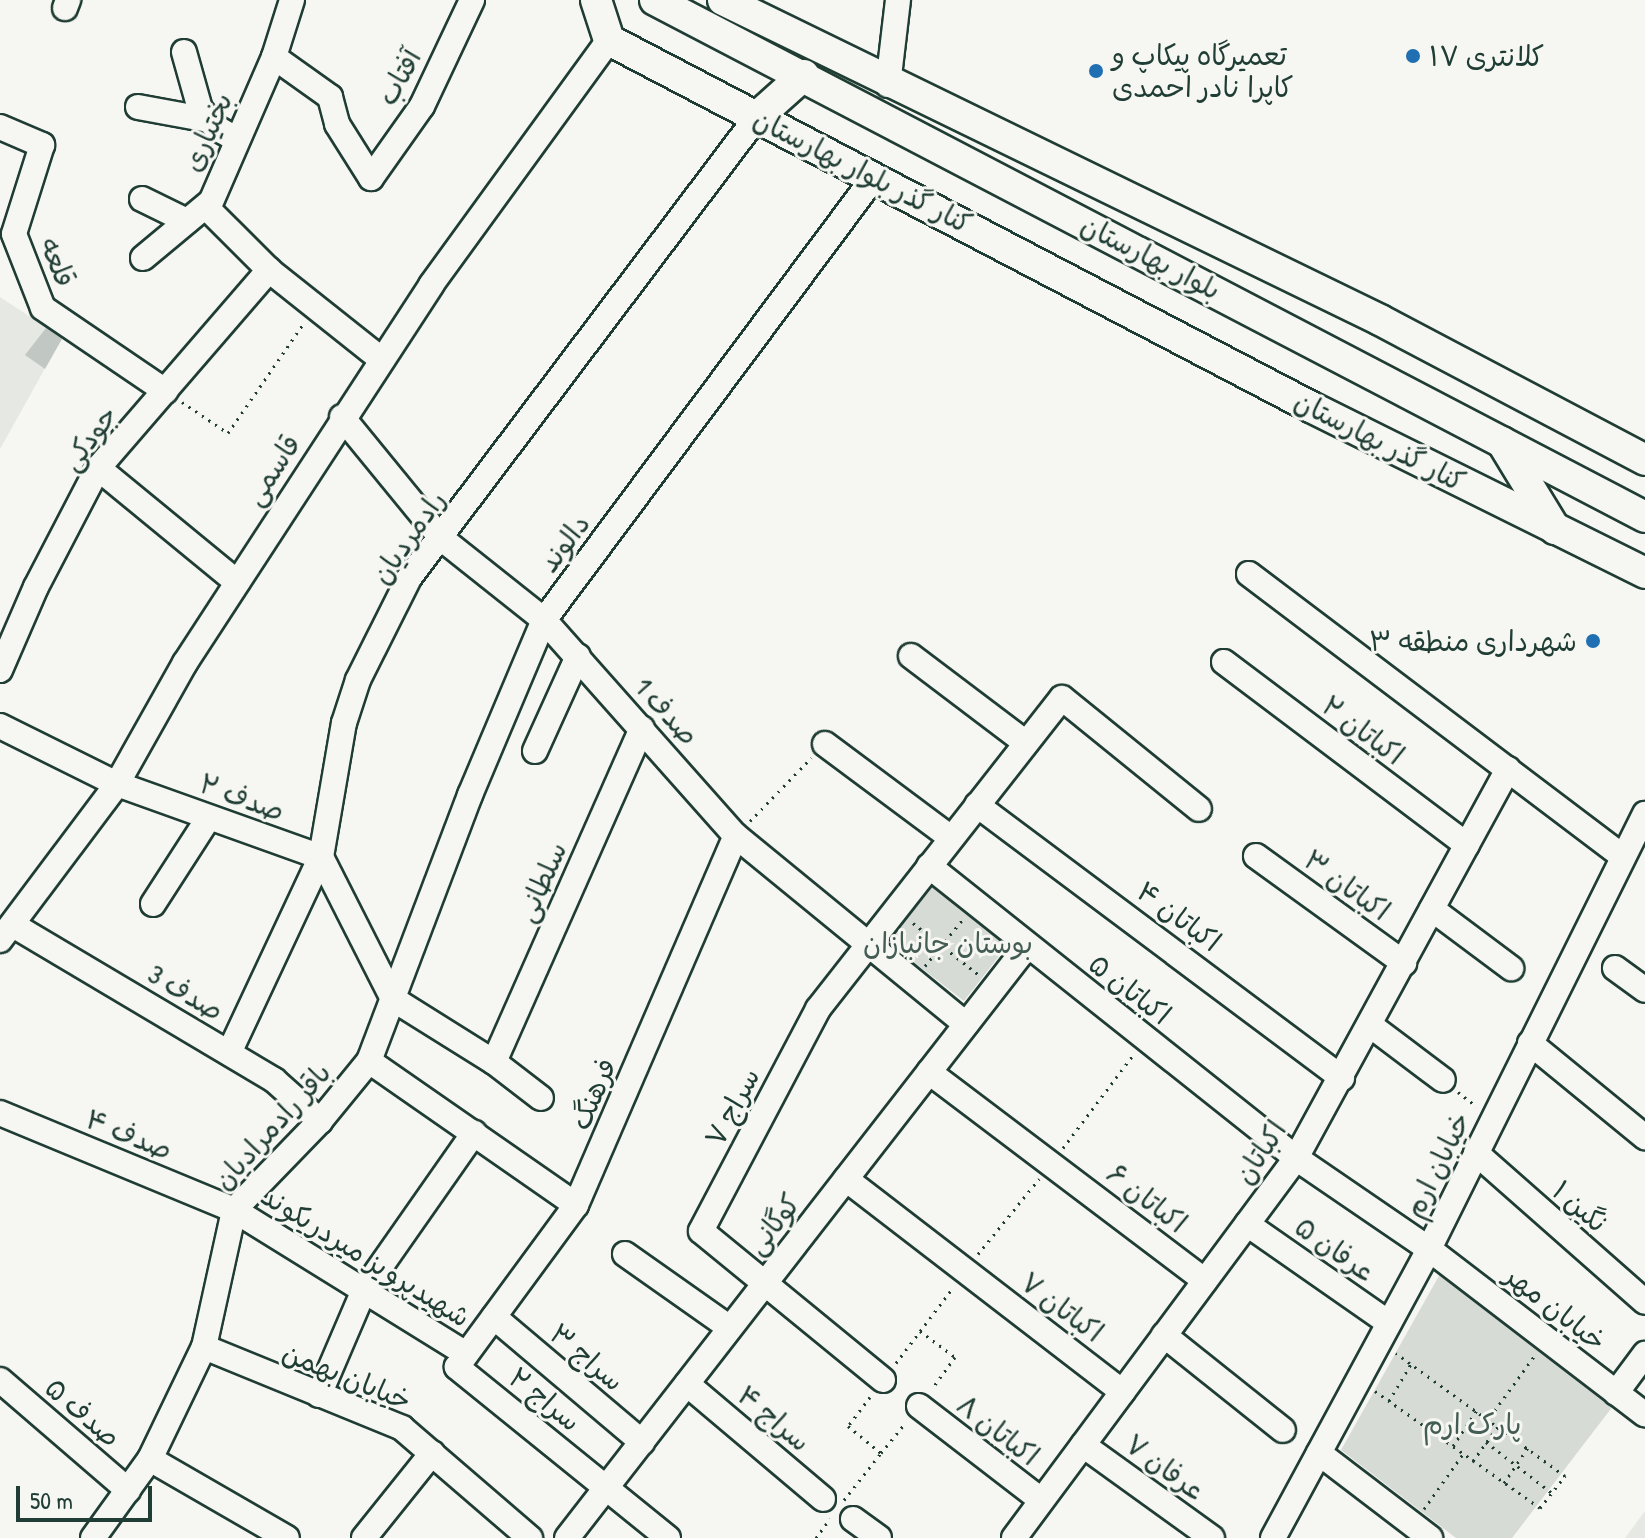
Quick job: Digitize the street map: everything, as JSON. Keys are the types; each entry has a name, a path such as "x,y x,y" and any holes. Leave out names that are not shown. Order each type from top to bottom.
{"main road":[{"path":"596,0 609,40"},
{"name":"بلوار بهارستان","path":"655,0 804,75 1645,517"},
{"name":"بلوار بهارستان","path":"723,0 888,85 1103,184 1501,381 1645,460"},
{"name":"کنار گذر بلوار بهارستان","path":"609,40 1117,303"},
{"path":"757,117 804,75"},
{"path":"1082,222 1117,228 1124,224 1125,208 1103,184"},
{"path":"1187,276 1163,255 1162,239 1168,234 1203,236"},
{"name":"کنار گذر بهارستان","path":"1117,303 1645,573"},
{"path":"1501,440 1555,529"}],"street":[{"name":"بختیاری","path":"292,0 274,57 209,203 212,216 269,270 381,359"},
{"name":"آفتاب","path":"274,57 330,97 337,124 371,178 422,106 472,0"},
{"path":"888,85 898,0"},
{"name":"قاسمی","path":"7,932 117,784 237,582 381,359 609,40"},
{"path":"184,52 200,109 209,120 236,139"},
{"path":"138,107 209,120"},
{"name":"رادمردیان","path":"229,1053 321,857 344,723 358,680 409,578 757,117"},
{"name":"قلعه","path":"0,127 42,145 14,234 43,308 165,391"},
{"name":"دالوند","path":"393,999 544,620 875,176"},
{"path":"142,199 187,221"},
{"path":"143,258 209,203"},
{"name":"جودکی","path":"0,670 36,587 98,468 269,270"},
{"name":"صدف 1","path":"342,417 441,538 544,620 736,836 966,1024"},
{"path":"98,468 237,582"},
{"path":"1249,574 1622,856"},
{"path":"535,751 578,656"},
{"path":"911,656 1026,743"},
{"name":"اکباتان ۲","path":"1224,662 1467,845"},
{"path":"867,945 1062,698 1199,809"},
{"name":"صدف ۲","path":"0,726 117,784 321,857"},
{"name":"سلطانی","path":"494,1062 642,728"},
{"path":"825,744 951,838"},
{"name":"اکباتان","path":"1014,1538 1296,1158 1508,769"},
{"name":"اکباتان ۴","path":"977,805 1342,1078"},
{"name":"خیابان ارم","path":"1273,1538 1429,1249 1645,814"},
{"path":"153,904 209,817"},
{"name":"فرهنگ","path":"466,1354 576,1205 736,836"},
{"name":"اکباتان ۳","path":"1256,856 1404,963"},
{"path":"321,857 393,999 494,1062 541,1098"},
{"name":"اکباتان ۵","path":"929,866 1296,1158 1429,1249"},
{"path":"1432,909 1511,968"},
{"name":"صدف 3","path":"7,932 274,1080 320,1121"},
{"name":"سراج ۷","path":"766,1282 701,1231 818,1009 867,945"},
{"name":"کوگانی","path":"567,1538 1027,946"},
{"path":"1615,968 1645,990"},
{"name":"باقر رادمرادیان","path":"93,1538 150,1459 204,1347 234,1210 320,1121 369,1061 393,999"},
{"path":"1370,1025 1443,1080"},
{"path":"1530,1043 1645,1137"},
{"path":"369,1061 576,1205"},
{"name":"اکباتان ۶","path":"929,1072 1052,1162 1205,1281"},
{"name":"صدف ۴","path":"0,1113 234,1210"},
{"path":"319,1395 364,1290 474,1133"},
{"name":"نگین ۱","path":"1476,1153 1645,1302"},
{"name":"اکباتان ۷","path":"846,1179 1123,1392"},
{"name":"شهیدپرویز میردریکوند","path":"234,1210 466,1354"},
{"name":"عرفان ۵","path":"1247,1224 1384,1332"},
{"name":"خیابان مهر","path":"1429,1249 1645,1415"},
{"path":"625,1254 730,1328"},
{"path":"766,1282 883,1380"},
{"name":"سراج ۳","path":"494,1317 642,1442"},
{"path":"1164,1335 1283,1430"},
{"name":"خیابان بهمن","path":"204,1347 402,1428 530,1538"},
{"name":"سراج ۲","path":"466,1354 457,1367 606,1488"},
{"path":"1616,1393 1645,1354"},
{"name":"صدف ۵","path":"0,1380 128,1490"},
{"name":"سراج ۴","path":"687,1384 823,1499"},
{"name":"اکباتان ۸","path":"919,1406 1041,1500"},
{"name":"عرفان ۷","path":"1083,1445 1212,1538"},
{"path":"364,1538 432,1453"},
{"path":"1319,1453 1422,1531"},
{"path":"150,1459 287,1538"},
{"path":"606,1488 668,1538"},
{"path":"853,1519 879,1538"}],"path":[{"path":"165,391 228,433 316,307"},
{"path":"736,836 825,744"},
{"path":"913,982 976,904"},
{"path":"895,909 995,988"},
{"path":"1443,1080 1493,1119"},
{"path":"1359,1379 1540,1508 1565,1476 1529,1446 1411,1364 1384,1332"},
{"path":"1489,1419 1546,1339"},
{"path":"1389,1401 1411,1364"},
{"path":"1453,1446 1477,1410"},
{"path":"1473,1461 1499,1425"},
{"path":"1486,1442 1552,1493"},
{"path":"1504,1483 1529,1446"},
{"path":"816,1538 881,1453"},
{"path":"1422,1531 1463,1454"}],"shaded area":[{"path":"0,297 62,338 0,449"},
{"path":"1645,1511 1645,1538 1625,1538 1631,1530"}],"green space":[{"name":"بوستان جانبازان","path":"932,886 1008,945 964,1001 888,942"},
{"name":"پارک ارم","path":"1440,1274 1613,1406 1512,1538 1456,1538 1341,1450"}],"building":[{"path":"46,328 62,339 45,369 25,355"}],"place":[{"name":"کلانتری ۱۷","path":"1413,56"},
{"name":"تعمیرگاه پیکاپ و کاپرا نادر احمدی","path":"1096,71"},
{"name":"شهرداری منطقه ۳","path":"1593,641"}]}
